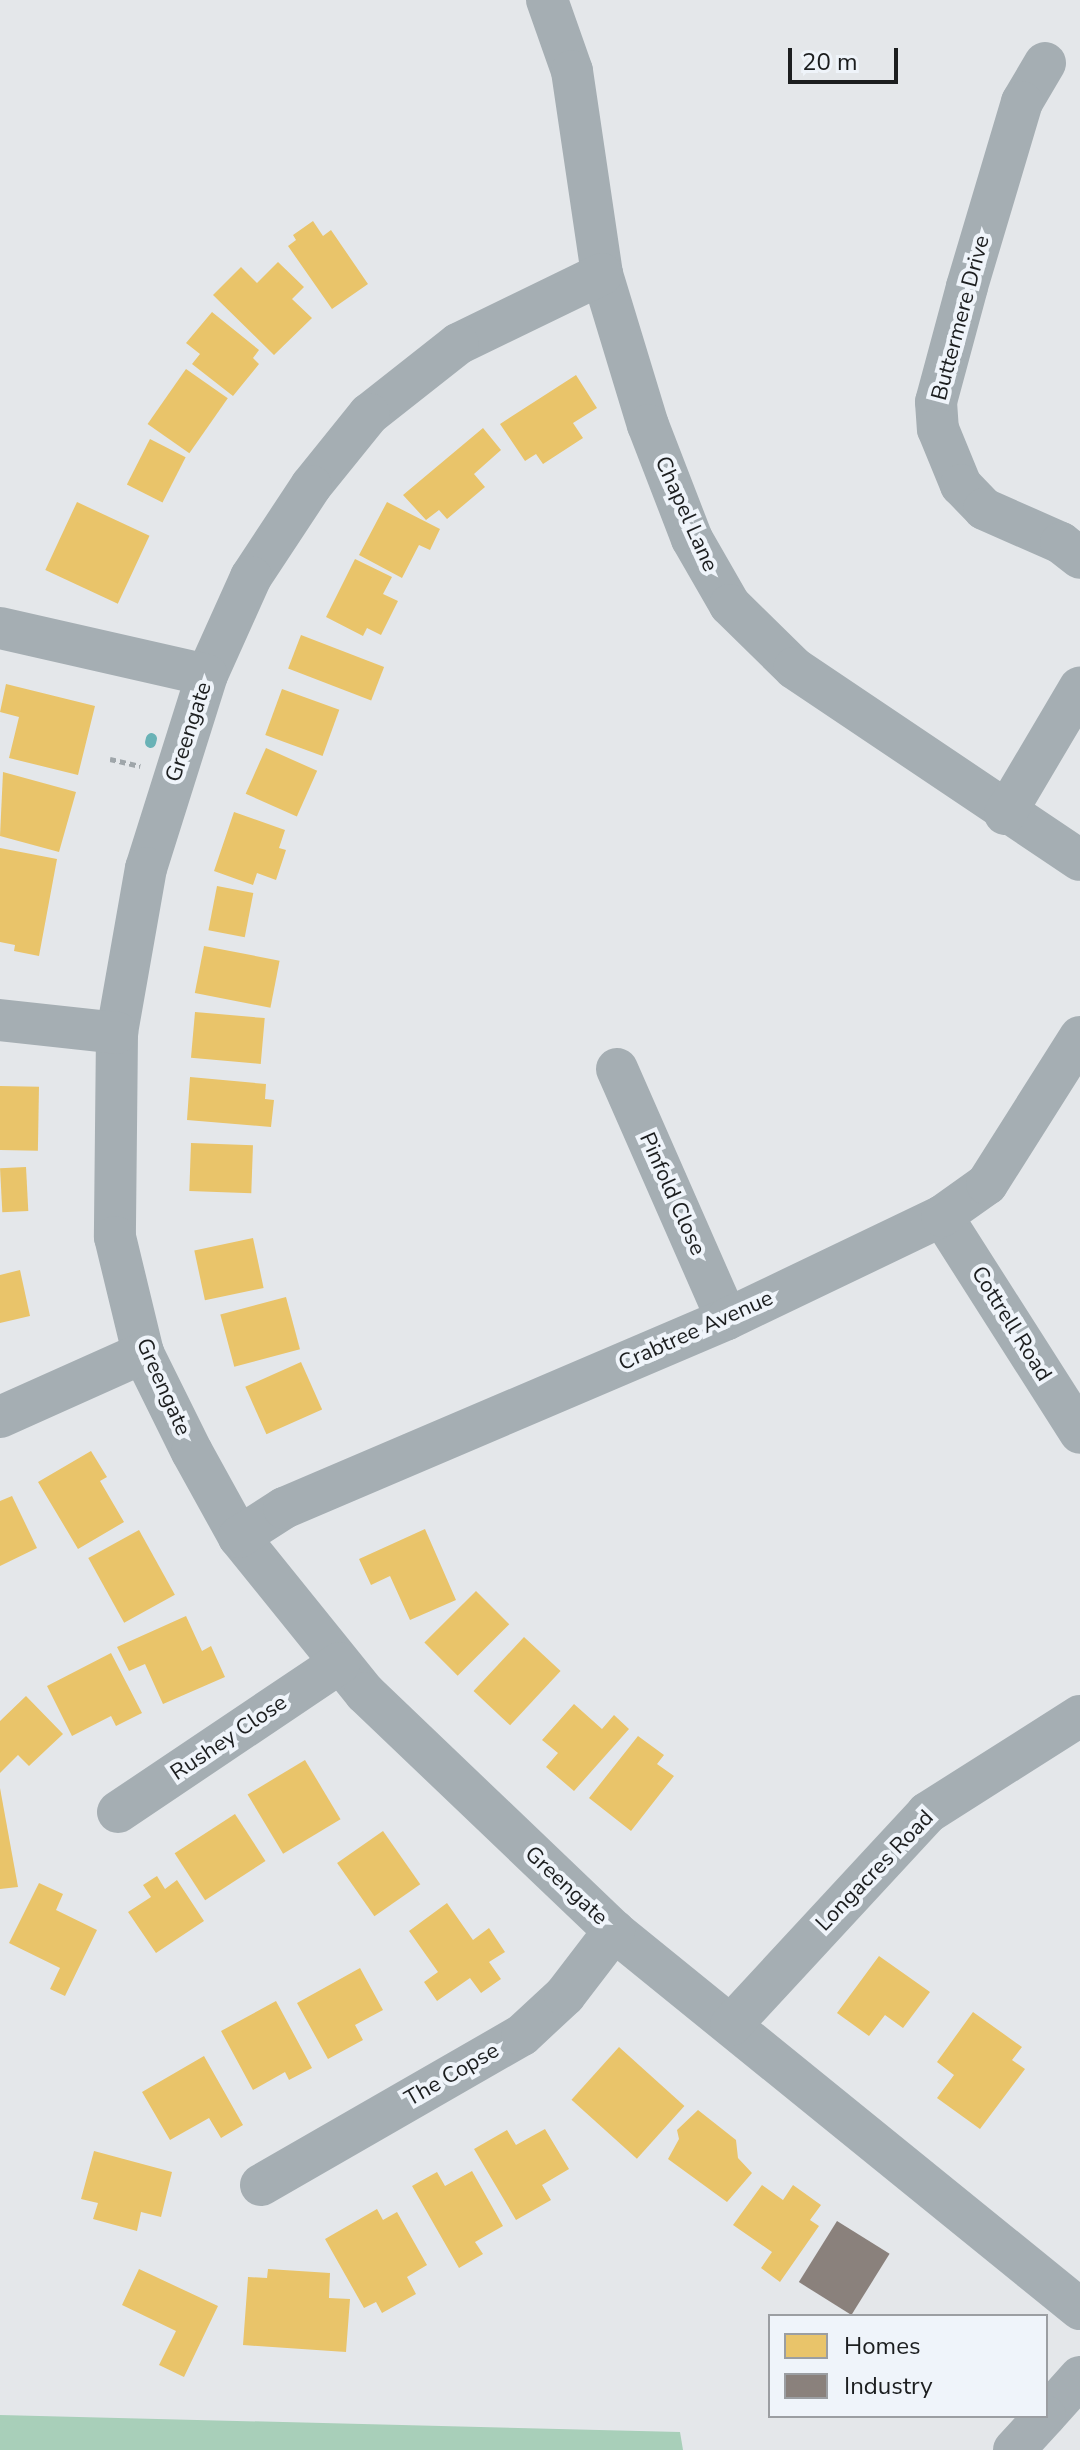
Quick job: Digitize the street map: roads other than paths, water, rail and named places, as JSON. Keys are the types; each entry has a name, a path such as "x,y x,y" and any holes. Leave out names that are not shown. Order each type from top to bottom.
{"street":[{"name":"Chapel Lane","path":"547,0 572,71 602,274 653,440 692,539 730,605 794,668 1005,814 1080,860"},
{"name":"Buttermere Drive","path":"1045,63 1022,102 936,402 938,429 961,485 984,509 1061,543 1080,558"},
{"name":"Greengate","path":"602,274 458,344 369,414 311,486 251,577 207,675 146,868 117,1033 115,1237 143,1353 239,1537 340,1663 480,1806 614,1931 1080,2309"},
{"path":"0,628 207,675"},
{"path":"1005,814 1080,687"},
{"path":"0,1020 117,1033"},
{"name":"Crabtree Avenue","path":"239,1537 284,1508 727,1319 942,1216 987,1184 1080,1037"},
{"name":"Pinfold Close","path":"617,1069 727,1319"},
{"name":"Cottrell Road","path":"942,1216 1080,1433"},
{"path":"0,1417 143,1353"},
{"name":"Rushey Close","path":"119,1813 340,1663"},
{"name":"Longacres Road","path":"731,2025 927,1813 1080,1716"},
{"name":"The Copse","path":"261,2185 522,2035 565,1995 614,1931"},
{"path":"1048,2412 1080,2377"},
{"path":"1014,2450 1042,2418"}],"waterway":[{"path":"150,742 151,738"}]}
